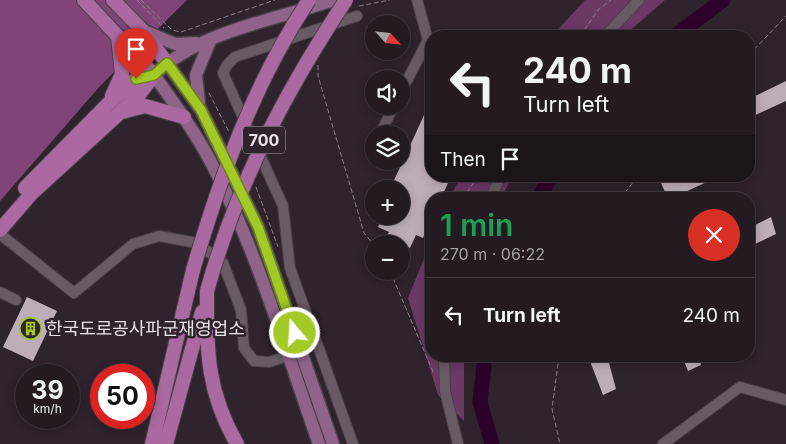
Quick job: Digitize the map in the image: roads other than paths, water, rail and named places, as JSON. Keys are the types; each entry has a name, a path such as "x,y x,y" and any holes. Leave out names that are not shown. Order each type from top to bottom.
{"highway":[{"path":"84,0 154,75"},
{"path":"113,0 142,30 167,63"},
{"name":"700","path":"152,444 193,270 213,202 235,141 279,49 309,0"},
{"name":"700","path":"166,444 207,291 236,201 270,127 298,74 346,0"},
{"path":"0,217 47,164 112,108 122,74 118,36"},
{"path":"0,230 112,108 136,79 154,75"},
{"path":"112,108 145,106 184,117"},
{"path":"207,291 206,348 211,378 218,405 237,444"}],"main road":[{"path":"319,444 247,242 217,174 184,117 154,75 167,63 232,31 333,0"},
{"path":"142,30 175,44 210,41"},
{"path":"201,110 196,87 196,75 210,41"},
{"path":"167,63 201,110 266,246 333,444"}],"street":[{"path":"417,0 425,30"},
{"path":"610,30 639,0"},
{"path":"353,444 290,268 283,206 223,73 227,65 235,57 357,16"},
{"path":"410,75 425,46"},
{"path":"0,234 74,293 134,244 159,236 197,243 223,263 241,310 244,348 254,361 269,362 288,356"},
{"path":"0,292 16,300"},
{"path":"444,362 445,391 458,444"},
{"path":"663,444 740,387 786,400"}],"waterway":[{"path":"683,30 723,0"},
{"path":"542,192 548,182"},
{"path":"484,362 480,402 492,444"}],"place":[{"name":"한국도로공사파군재영업소","path":"30,329"}]}
